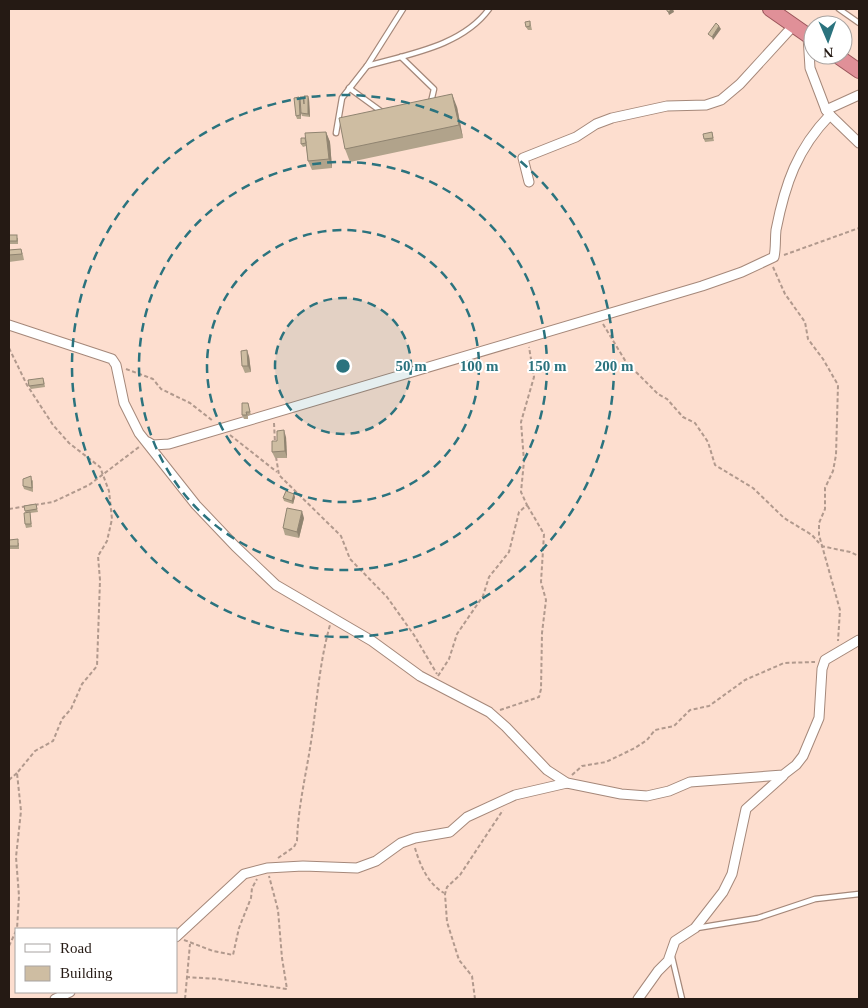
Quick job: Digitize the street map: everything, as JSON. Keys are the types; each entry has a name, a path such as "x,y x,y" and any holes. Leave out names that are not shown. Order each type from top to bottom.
{"highway":[{"path":"770,9 803,32"}],"street":[{"path":"529,182 523,158 576,137 596,124 667,106 706,105 721,100 740,84 794,25"},
{"path":"810,65 828,112 859,144"},
{"path":"148,442 153,445 169,444 274,414 527,336 702,286 772,259 776,232 794,165 828,112 859,95"},
{"path":"9,325 112,359 116,365 124,404 139,433 184,490 235,546 276,585 372,641 437,686 489,712 506,727 546,770 564,782 621,794 647,796 669,791 690,782 783,775"},
{"path":"638,999 671,956 675,941 695,928 723,892 732,874 746,809 802,756 819,718 822,670 825,660 859,640"},
{"path":"178,936 244,874 267,869 357,868 376,861 401,843 415,838 450,832 467,817 515,795 564,782"}],"lane":[{"path":"336,133 342,98 367,66 403,9"},
{"path":"367,66 401,57 464,34 478,23 489,9"},
{"path":"840,9 859,23"},
{"path":"401,57 434,89 433,99 426,106"},
{"path":"349,88 379,110 389,114"},
{"path":"695,928 758,918 815,900 859,894"},
{"path":"671,956 682,999"}],"path":[{"path":"819,543 819,528 825,509 825,488 833,471 836,455 838,386 823,359 808,339 804,322 785,294 772,259 859,228"},
{"path":"597,316 626,362 658,394 667,399 683,418 695,423 708,442 715,466 753,488 784,518 812,535 819,543 840,610 838,642 834,656"},
{"path":"489,712 520,705 540,695 542,633 546,600 541,582 544,534 527,505 522,492 524,461 521,422 534,376 527,336"},
{"path":"9,348 27,385 53,425 69,443 97,463 109,490 112,519 107,541 98,556 100,580 97,666 80,688 70,709 62,719 53,741 36,751 9,780"},
{"path":"112,359 117,364 152,379 160,388 190,403 278,472 285,483 303,497 341,536 350,559 387,597 414,635 438,676"},
{"path":"274,414 275,448"},
{"path":"9,509 53,502 90,485 103,473 148,442"},
{"path":"275,455 278,472"},
{"path":"437,686 438,676 448,659 457,634 483,596 488,577 508,552 519,512 527,505"},
{"path":"821,546 850,552 859,556"},
{"path":"178,938 190,944 230,956 233,955 237,934 251,898 252,888 267,869 294,847 297,841 299,806 311,742 315,698 323,651 332,617"},
{"path":"564,782 582,766 606,762 635,748 647,740 652,732 674,726 690,710 709,706 732,688 753,676 762,674 789,661 813,662 825,660"},
{"path":"17,773 21,811 16,857 18,872 17,928"},
{"path":"475,999 472,976 459,960 447,922 445,894 447,887 460,875 486,839 509,799"},
{"path":"415,838 418,858 426,876 436,888 445,894"},
{"path":"186,977 288,989 282,958 278,910 267,869"},
{"path":"9,946 15,934"},
{"path":"185,999 190,944"}],"building":[{"path":"530,21 530,26 526,27 525,22"},
{"path":"716,23 719,26 712,37 708,34"},
{"path":"452,94 459,125 345,149 339,118"},
{"path":"304,96 308,96 308,114 301,113 300,97 303,97 304,104"},
{"path":"299,97 300,115 296,116 294,98"},
{"path":"326,132 329,159 308,161 305,133"},
{"path":"712,132 713,138 704,139 703,134"},
{"path":"301,138 305,138 306,143 301,144"},
{"path":"9,235 17,235 17,241 9,241"},
{"path":"21,249 22,254 9,255 9,250"},
{"path":"247,350 248,366 242,366 241,351"},
{"path":"43,378 44,384 29,386 28,380"},
{"path":"242,403 248,403 250,412 246,412 247,415 242,415"},
{"path":"284,430 285,451 272,452 272,441 277,441 277,431"},
{"path":"31,476 32,488 23,486 23,479"},
{"path":"286,491 294,494 292,501 283,498"},
{"path":"36,504 37,509 25,511 24,506"},
{"path":"287,508 302,511 297,532 283,528"},
{"path":"30,512 31,524 25,524 24,513"},
{"path":"18,539 18,546 9,546 9,540"}]}
